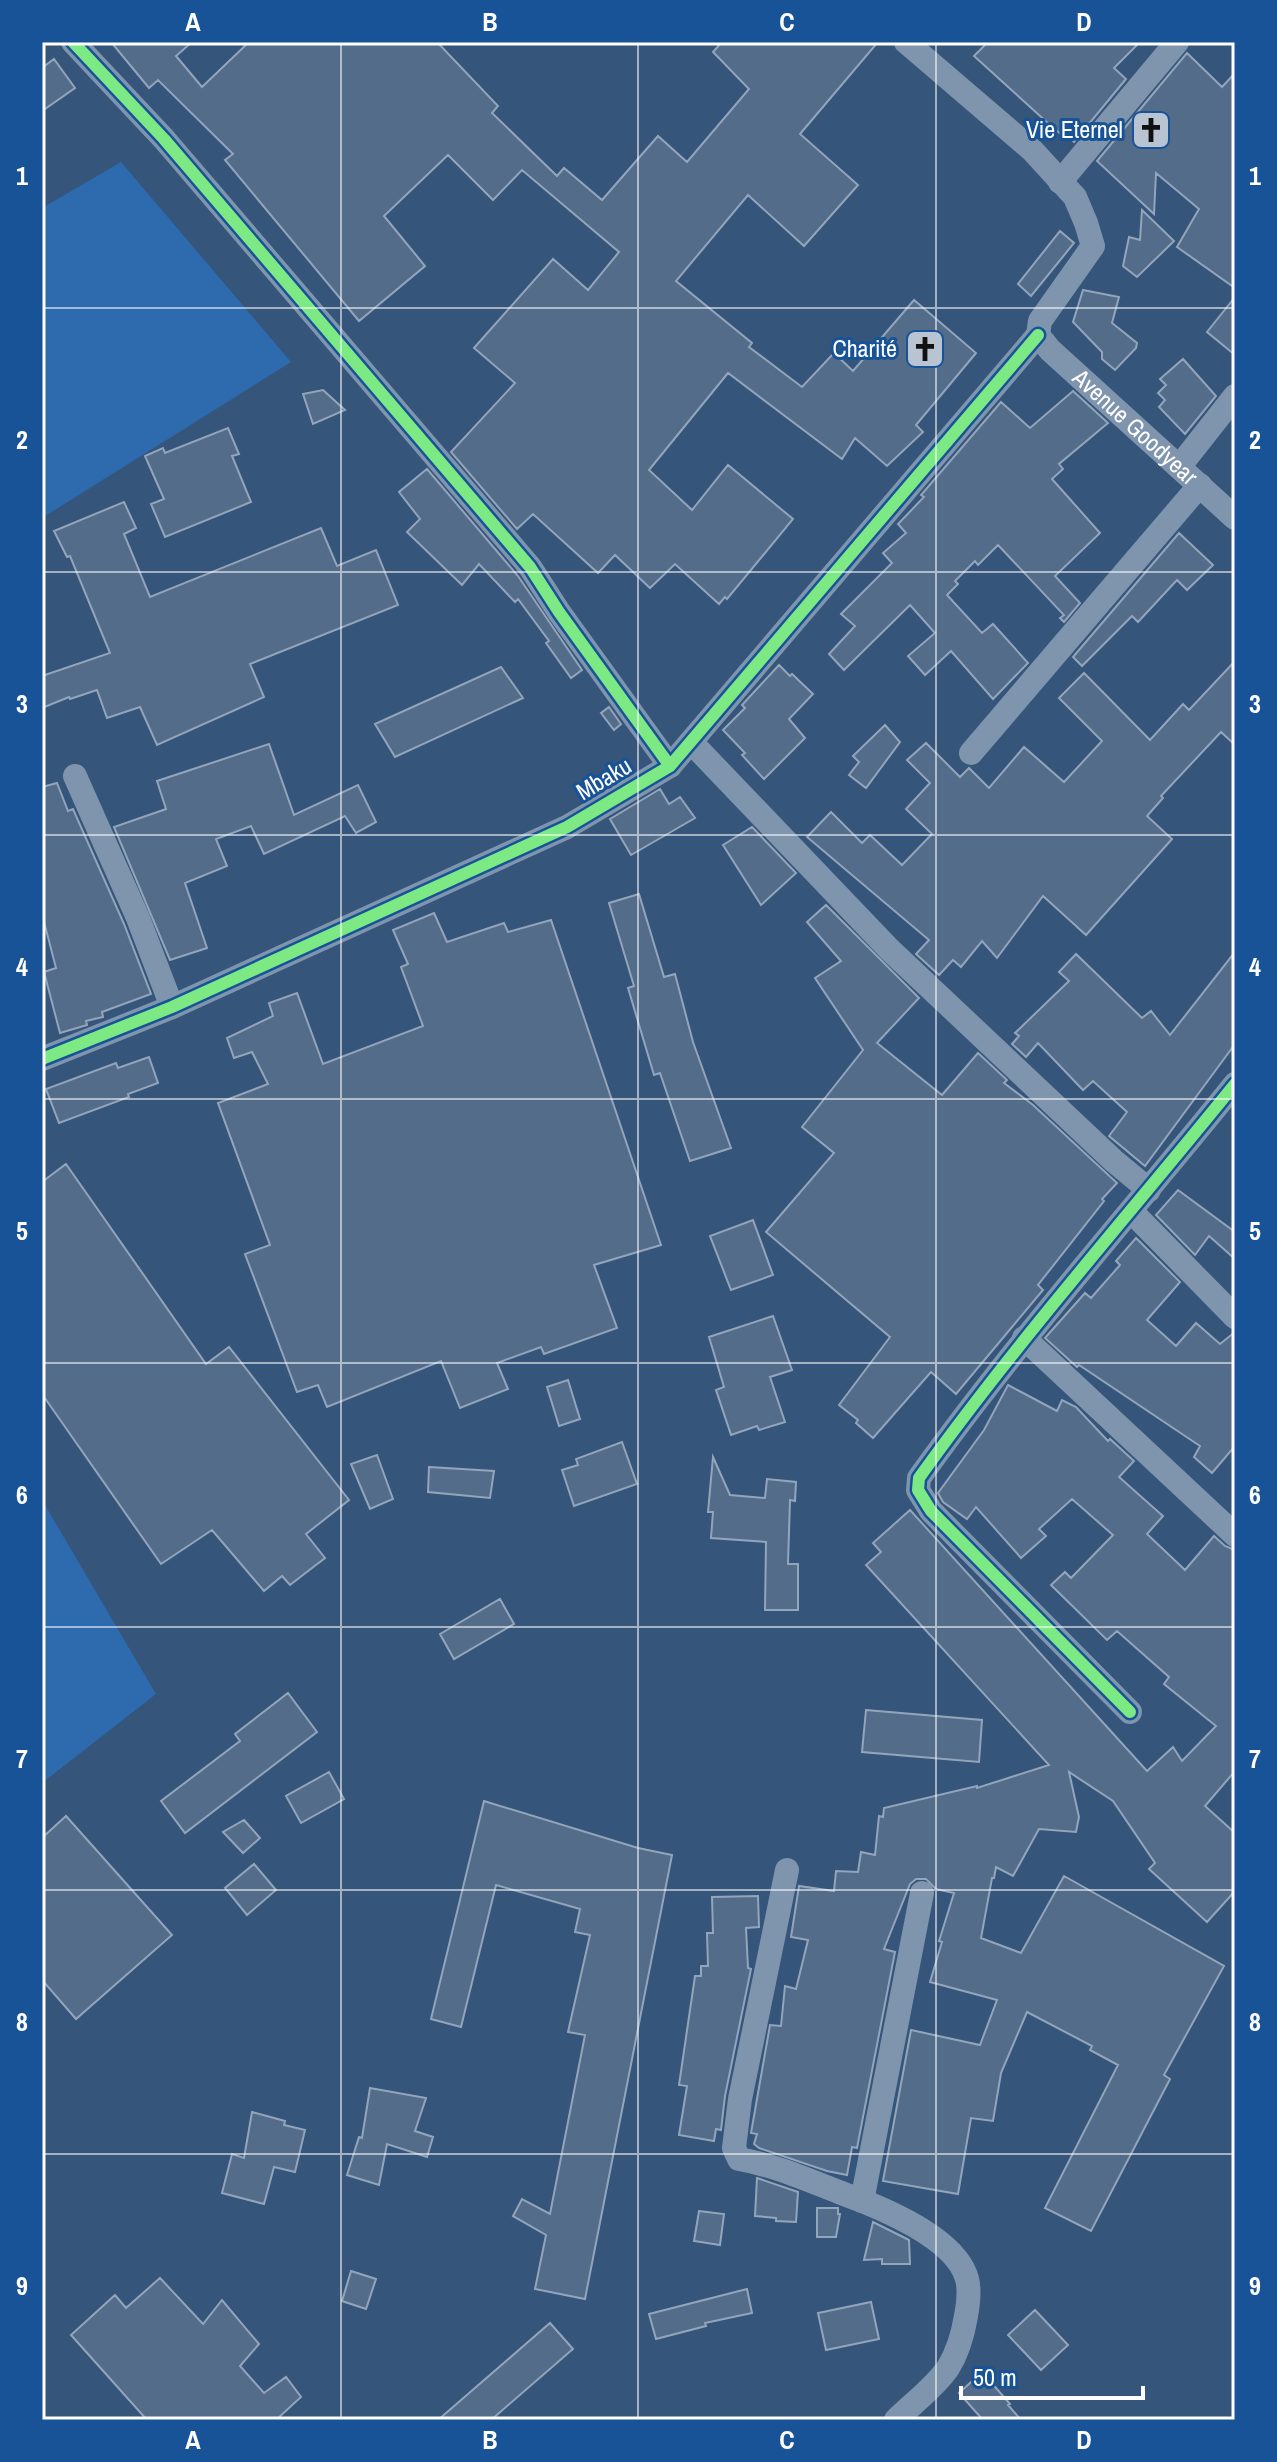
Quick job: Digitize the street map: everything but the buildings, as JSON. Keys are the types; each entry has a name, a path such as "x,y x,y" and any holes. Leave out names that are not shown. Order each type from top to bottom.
{"street":[{"path":"73,42 148,121 530,567 670,766"},
{"path":"906,42 1032,150 1060,182 1177,42"},
{"name":"Mbaku","path":"42,1059 172,1007 567,827 670,766 1038,335 1040,321 1093,246 1075,197 1060,182"},
{"name":"Avenue Goodyear","path":"1038,335 1050,350 1235,518"},
{"path":"1179,467 1235,396"},
{"path":"971,753 1200,485"},
{"path":"691,742 889,949 1114,1161 1149,1190"},
{"path":"75,776 138,918 172,1007"},
{"path":"1130,1712 931,1511 918,1490 919,1478 1024,1338 1132,1212 1235,1084"},
{"path":"1132,1212 1235,1317"},
{"path":"1024,1338 1235,1535"},
{"path":"787,1870 753,2029 734,2148 739,2159 759,2162 862,2201 928,2235 954,2259 967,2280 968,2306 962,2337 947,2369 896,2420"},
{"path":"862,2201 922,1893"}],"shaded area":[{"path":"121,162 291,362 42,518 42,208"},
{"path":"42,1500 156,1694 42,1783"}],"cycle path":[{"path":"73,42 164,139 530,567 670,766"},
{"path":"42,1059 172,1007 567,827 670,766 1038,335"},
{"path":"1130,1712 931,1511 918,1490 919,1478 1034,1328 1235,1084"}],"place":[{"name":"Vie Eternel","path":"1151,130"},
{"name":"Charité","path":"925,349"}]}
